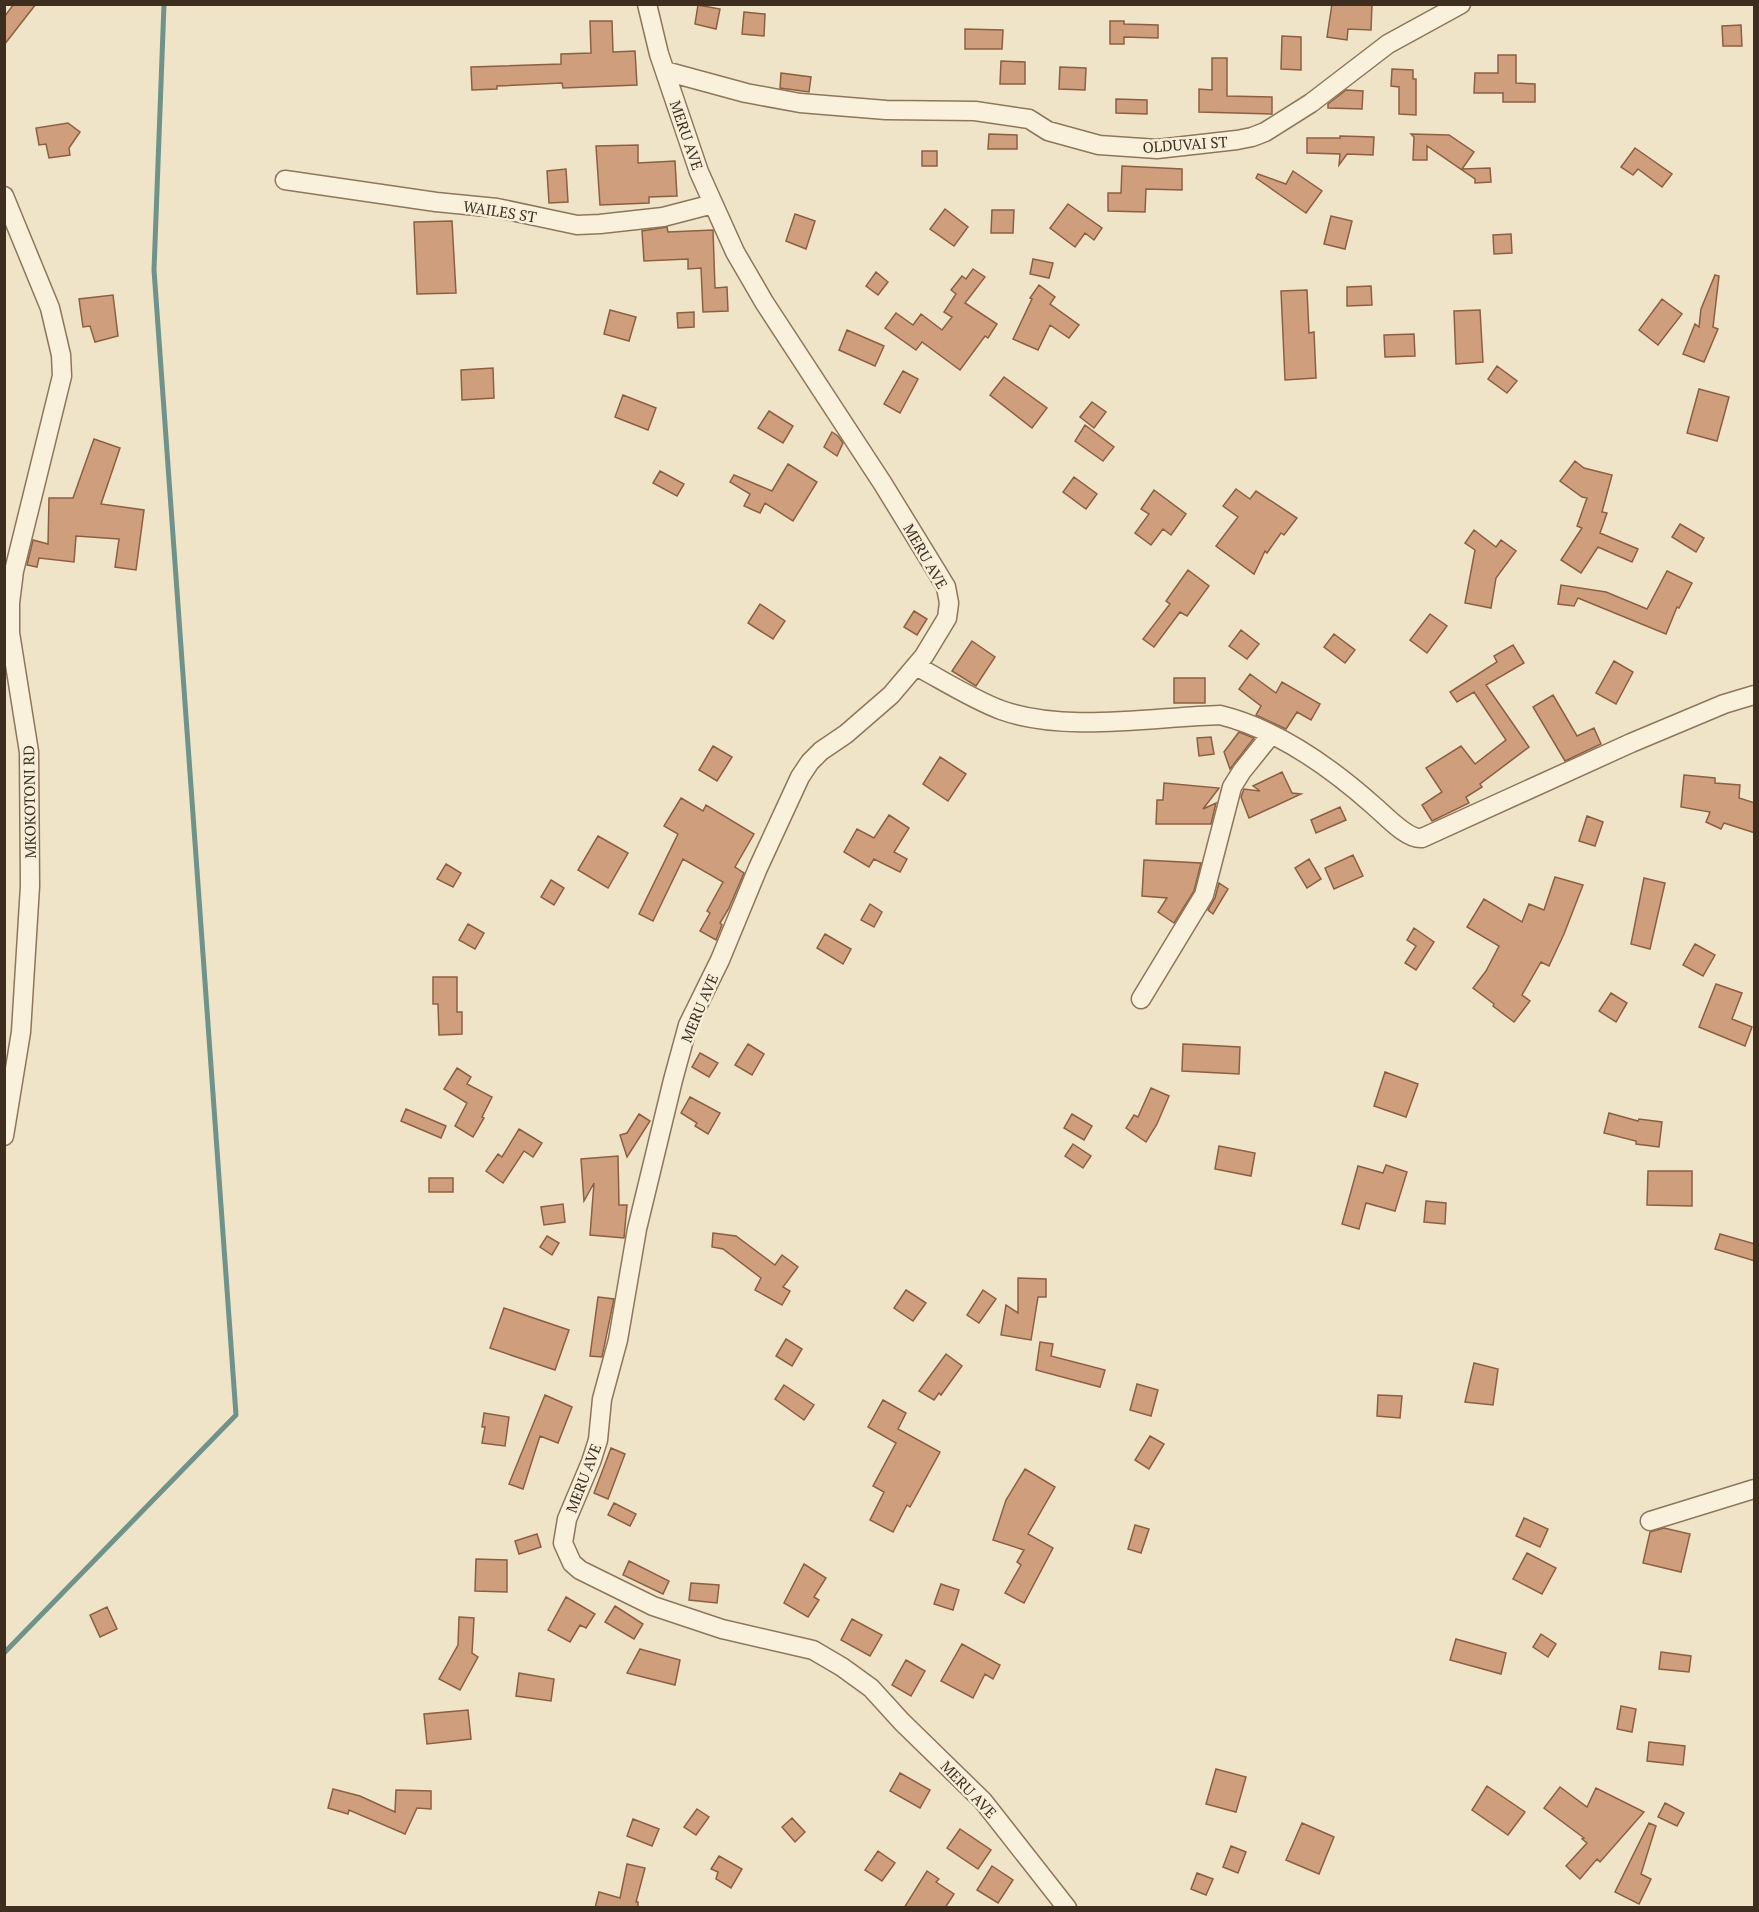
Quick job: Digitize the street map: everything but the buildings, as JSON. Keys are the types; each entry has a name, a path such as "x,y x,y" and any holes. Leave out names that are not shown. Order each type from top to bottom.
{"street":[{"name":"MERU AVE","path":"647,4 665,70 699,172 735,252 764,302 883,484 946,587 949,603 947,618 916,666 891,695 846,734 821,751 800,777 758,868 720,960 688,1026 637,1229 618,1340 602,1399 598,1440 567,1519 563,1543 572,1563 580,1570 652,1606 722,1629 813,1650 871,1688 902,1722 983,1801 1067,1908"},
{"name":"OLDUVAI ST","path":"665,70 746,93 800,103 886,110 975,111 1029,119 1048,131 1099,145 1157,149 1237,140 1265,132 1311,103 1388,44 1461,4"},
{"name":"WAILES ST","path":"285,180 436,202 496,208 578,225 663,217 713,204"},
{"name":"MKOKOTONI RD","path":"4,196 50,308 61,355 62,376 14,571 10,603 10,633 29,752 30,886 21,1032 4,1136"},
{"path":"916,666 1003,711 1028,716 1072,723 1220,715 1242,721 1306,754 1360,793 1416,839 1631,743 1724,705 1755,695"},
{"path":"1141,999 1204,895 1232,787 1271,735"},
{"path":"1650,1521 1755,1488"}],"waterway":[{"path":"4,1653 236,1415 154,270 164,4"}]}
